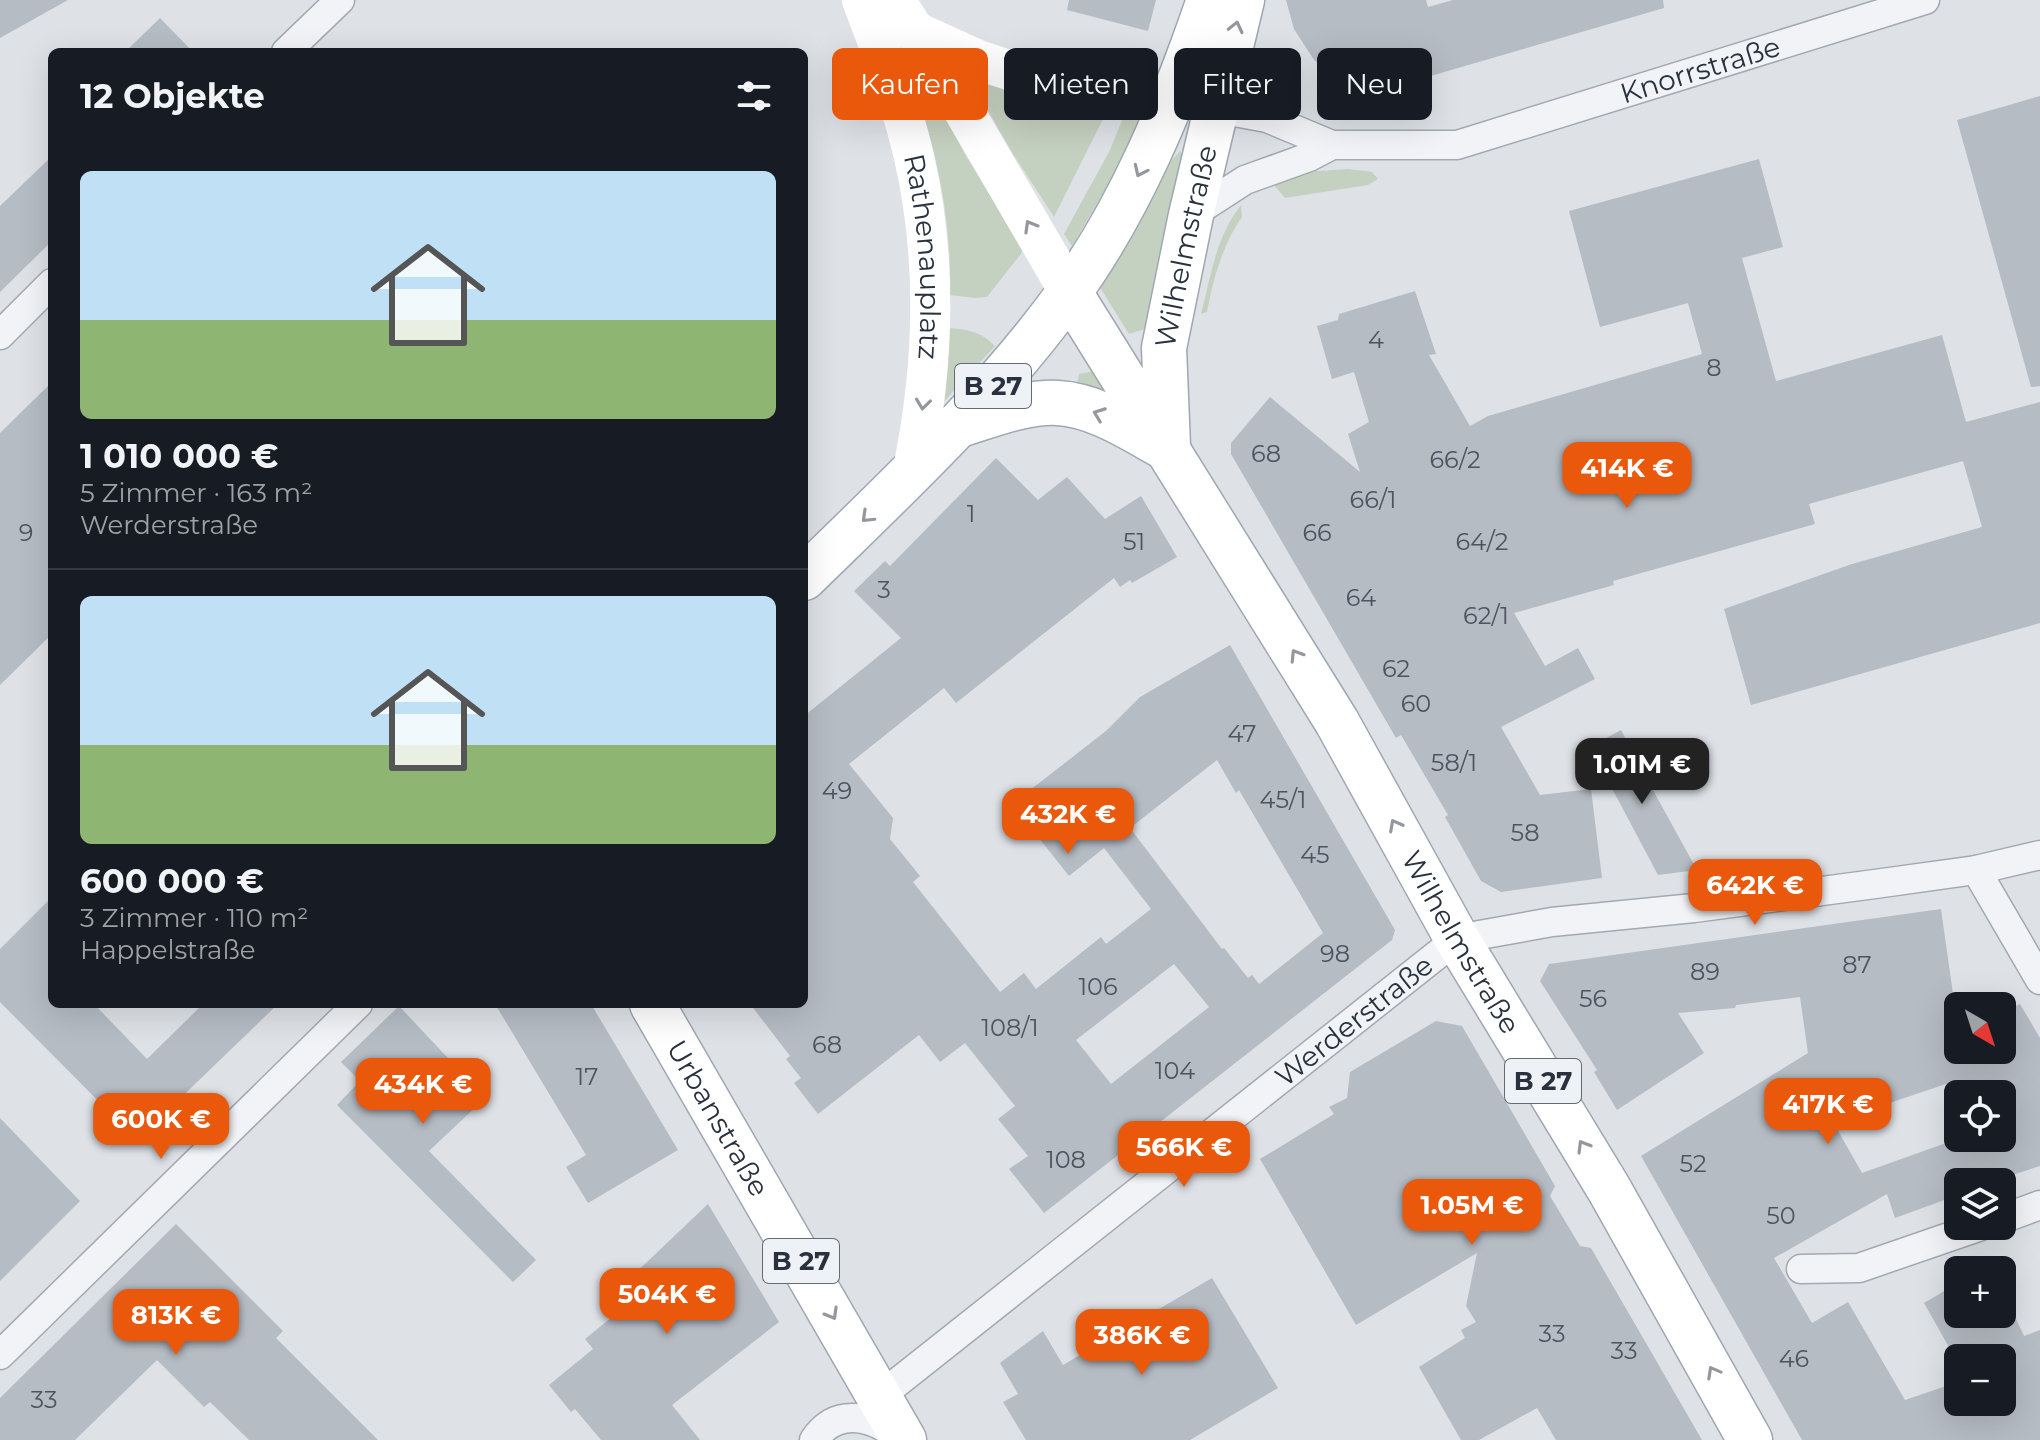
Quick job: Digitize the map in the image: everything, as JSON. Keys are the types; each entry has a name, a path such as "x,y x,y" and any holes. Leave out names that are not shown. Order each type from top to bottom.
{"main road":[{"name":"Rathenauplatz","path":"862,0 914,155 925,214 932,290 928,363 912,474"},
{"name":"B 27","path":"808,574 912,474 1024,351 1070,293 1121,211 1173,100 1209,0"},
{"name":"Wilhelmstraße","path":"1231,48 1242,0"},
{"path":"904,15 978,60 1024,75 1173,100"},
{"path":"904,15 1070,293"},
{"name":"Wilhelmstraße","path":"1168,449 1164,348 1213,120"},
{"name":"Wilhelmstraße","path":"1070,293 1337,722 1457,939 1609,1189 1750,1440"},
{"path":"956,426 1010,410 1058,403 1112,419 1168,449"},
{"name":"Urbanstraße","path":"654,1008 866,1406 902,1440"}],"street":[{"path":"290,48 340,0"},
{"name":"Knorrstraße","path":"1272,120 1332,145 1457,145 1925,0"},
{"name":"Knorrstraße","path":"1191,215 1245,180 1309,157 1332,145"},
{"path":"0,335 48,287"},
{"name":"Werderstraße","path":"814,1440 830,1424 866,1406 1457,939 1552,922 1694,908 1976,870 2040,855"},
{"path":"1976,870 2040,980"},
{"path":"0,1355 354,1008"},
{"path":"2016,1214 2040,1205"},
{"path":"1801,1269 1859,1268 1944,1239"}],"green space":[{"path":"898,29 908,48 898,48 894,39"},
{"path":"988,76 1004,81 1004,120 1102,120 1054,217 988,110"},
{"path":"925,120 947,120 1024,250 987,297 950,295 943,196"},
{"path":"1122,120 1140,120 1122,161 1072,246 1064,234 1110,150"},
{"path":"1180,151 1183,156 1151,295 1151,327 1129,334 1099,286 1171,161"},
{"path":"1348,169 1372,172 1378,179 1368,185 1285,198 1272,183 1303,172"},
{"path":"1241,205 1242,217 1229,238 1220,262 1207,312 1201,314 1220,243"},
{"path":"948,328 974,332 995,346 939,407"},
{"path":"1103,369 1124,401 1076,389 1079,374"}],"building":[{"path":"0,0 68,0 0,38"},
{"path":"1069,0 1156,0 1148,31 1067,10"},
{"path":"1286,0 1426,0 1428,7 1453,0 1663,0 1664,8 1432,76 1432,48 1317,48 1317,62 1294,29"},
{"path":"160,18 189,48 129,48"},
{"path":"2040,96 2040,386 2031,387 1957,120"},
{"path":"1759,159 1783,247 1742,258 1776,381 1942,335 1966,422 2040,402 2040,623 1751,705 1724,609 1852,564 1982,527 1963,461 1809,504 1815,524 1613,581 1614,585 1514,613 1545,666 1578,648 1595,679 1501,727 1540,795 1591,789 1602,878 1501,892 1481,881 1445,817 1448,815 1401,735 1396,738 1231,454 1231,443 1270,397 1360,472 1348,434 1369,422 1354,372 1332,379 1317,326 1338,320 1339,314 1415,291 1436,354 1429,355 1470,426 1488,416 1702,354 1688,303 1600,327 1569,211"},
{"path":"48,160 48,245 0,292 0,206"},
{"path":"48,386 48,638 0,685 0,433"},
{"path":"996,458 1038,500 1067,477 1105,519 1141,496 1177,557 1120,587 1114,578 956,703 944,688 849,764 893,818 890,839 920,876 913,882 1000,992 1024,973 1036,989 1101,937 1106,944 1151,909 1104,848 1069,876 1012,804 1106,731 1140,697 1230,645 1395,930 1392,940 1044,1213 1009,1169 1028,1156 998,1119 1015,1106 965,1043 940,1062 919,1035 818,1114 794,1083 801,1078 786,1059 790,1056 753,1008 808,1008 808,713 901,638 854,591 885,561 890,566","holes":["1217,760 1236,793 1239,790 1323,933 1259,984 1252,975 1248,978 1222,949 1130,828","1174,964 1209,1007 1111,1084 1076,1040"]},
{"path":"1621,730 1697,870 1658,875 1590,747"},
{"path":"48,901 48,1008 98,1008 147,1059 199,1008 274,1008 137,1140 0,1002 0,949"},
{"path":"1941,909 1953,992 1944,992 1944,1064 2016,1064 2016,1006 2020,1004 2040,1038 2040,1166 2016,1174 2016,1168 1944,1168 1944,1200 1895,1218 1887,1194 1774,1258 1812,1323 1848,1302 1905,1400 1944,1387 1944,1416 2016,1416 2016,1344 1947,1344 1924,1303 1944,1291 1944,1328 2016,1328 2016,1319 2024,1336 2040,1330 2040,1440 1802,1440 1641,1156 1808,1053 1800,997 1736,1005 1735,1008 1678,1013 1704,1053 1617,1110 1594,1072 1597,1070 1540,981 1549,964","holes":["1944,1080 2016,1080 2016,1152 1944,1152 1944,1144 1862,1173 1833,1122 1944,1085"]},
{"path":"397,1008 401,1008 463,1074 458,1079 480,1103 429,1151 536,1260 513,1282 337,1105 360,1081 341,1062"},
{"path":"497,1008 593,1008 678,1150 588,1203 566,1167 586,1155"},
{"path":"1436,1021 1462,1026 1555,1186 1550,1196 1580,1246 1591,1248 1702,1440 1556,1440 1537,1408 1479,1440 1461,1440 1419,1367 1465,1338 1461,1330 1476,1322 1466,1306 1477,1253 1356,1325 1260,1159 1334,1114 1329,1107 1347,1098 1350,1072"},
{"path":"0,1118 80,1201 0,1281"},
{"path":"708,1204 779,1322 672,1405 700,1440 601,1440 575,1409 571,1412 549,1385 593,1349 585,1339 618,1312 607,1300"},
{"path":"176,1224 283,1331 276,1338 378,1440 249,1440 210,1402 204,1407 157,1360 75,1440 0,1440 0,1398"},
{"path":"1212,1278 1278,1388 1190,1440 1026,1440 1003,1402 1018,1394 1000,1363 1043,1331 1063,1365"}]}
